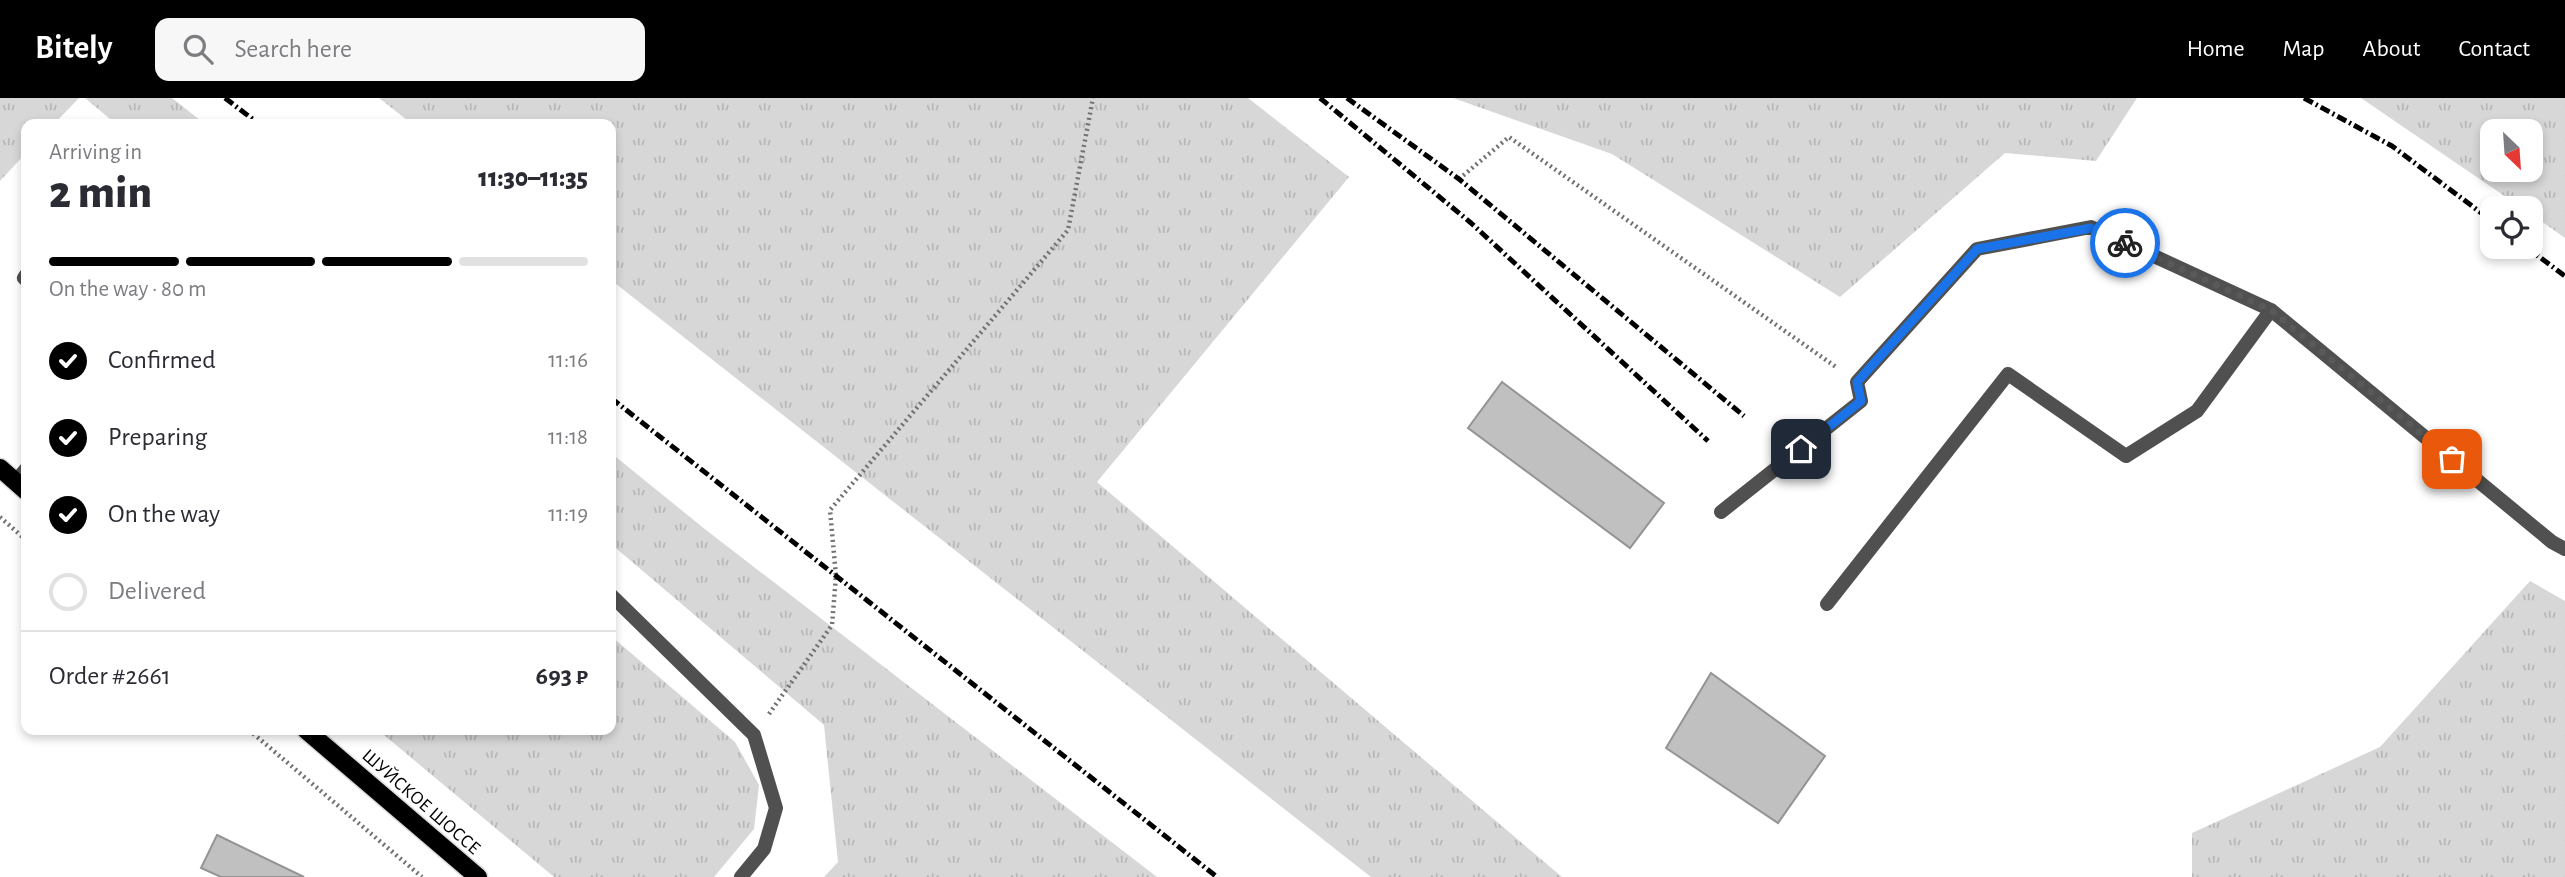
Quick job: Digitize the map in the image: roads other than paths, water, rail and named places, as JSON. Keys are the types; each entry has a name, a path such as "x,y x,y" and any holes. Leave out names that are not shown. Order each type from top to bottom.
{"main road":[{"path":"0,468 21,479"},
{"name":"ШУЙСКОЕ ШОССЕ","path":"312,735 478,877"}],"lane":[{"path":"1721,512 1861,401 1857,382 1977,249 2091,228 2271,310 2553,542 2565,549"},
{"path":"1826,604 2008,374 2126,456 2197,411 2271,310"},
{"path":"616,600 754,735 776,808 764,849 741,877"}],"railway":[{"path":"225,98 252,119"},
{"path":"1320,98 1471,223 1708,441"},
{"path":"1347,98 1459,179 1744,416"},
{"path":"2304,98 2392,146 2480,212"},
{"path":"2542,259 2565,276"},
{"path":"616,402 1217,877"}]}
